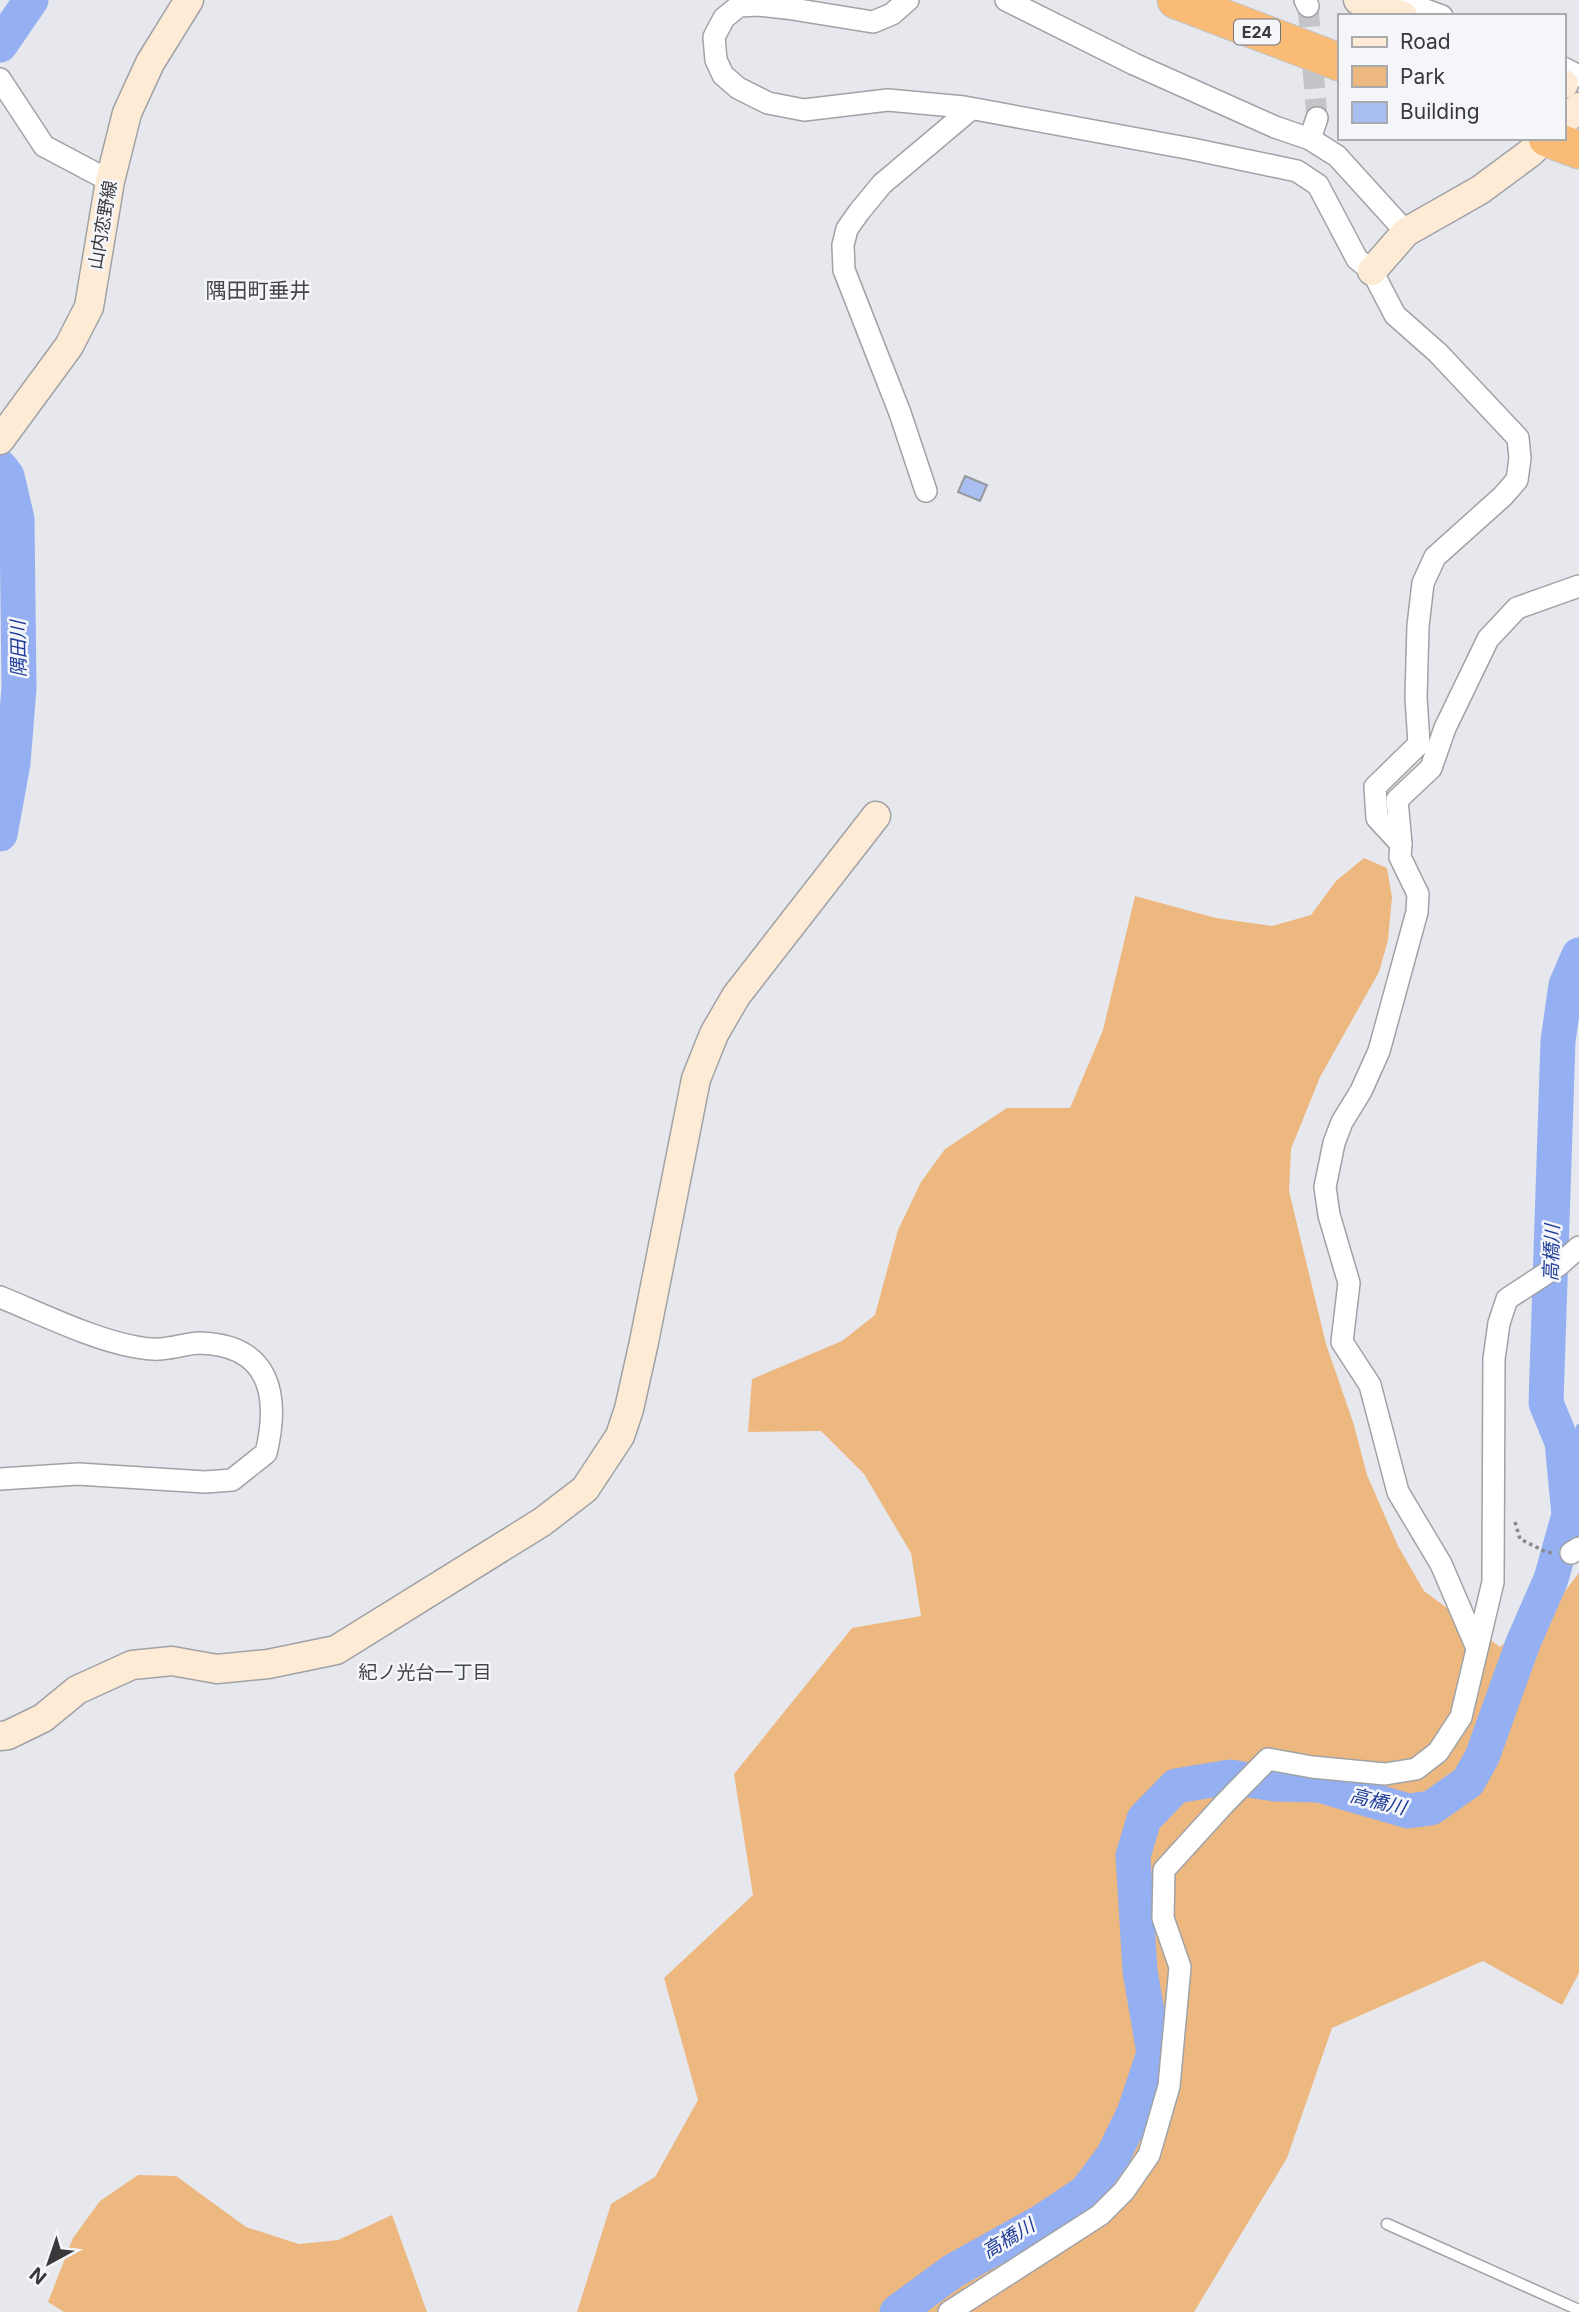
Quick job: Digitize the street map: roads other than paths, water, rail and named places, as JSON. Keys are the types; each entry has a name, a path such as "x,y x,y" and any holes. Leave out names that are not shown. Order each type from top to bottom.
{"highway":[{"name":"E24","path":"1176,0 1338,62"},
{"path":"1552,140 1579,150"}],"street":[{"name":"山内恋野線","path":"0,440 69,346 89,307 110,181 127,113 150,63 189,0"},
{"path":"908,0 892,14 873,22 786,8 739,6 724,18 715,37 716,60 723,75 738,88 768,103 804,110 888,100 971,109 1297,171 1318,185 1357,259 1372,271 1395,314 1438,353 1518,438 1520,458 1517,480 1503,496 1435,556 1423,583 1418,626 1416,697 1419,744 1375,787 1377,818 1401,844"},
{"path":"1006,0 1133,64 1275,127 1310,139 1336,156 1406,232"},
{"path":"1358,0 1397,14"},
{"path":"1398,0 1436,14"},
{"path":"0,79 44,146 110,181"},
{"path":"1565,111 1570,84"},
{"path":"926,491 900,413 844,270 843,245 847,229 882,184 971,109"},
{"path":"1310,139 1317,118"},
{"path":"1372,271 1406,232 1480,190 1544,140"},
{"path":"1477,1648 1441,1564 1398,1492 1370,1385 1342,1342 1349,1283 1329,1215 1325,1187 1334,1143 1342,1122 1361,1091 1380,1051 1417,912 1418,894 1400,857 1397,800 1431,768 1445,727 1488,639 1517,608 1579,586"},
{"path":"0,1736 8,1735 43,1718 77,1690 132,1665 172,1661 217,1669 268,1664 336,1650 542,1522 585,1489 620,1436 629,1409 696,1079 714,1034 736,996 876,816"},
{"path":"949,2312 1100,2215 1124,2191 1149,2155 1169,2086 1180,1967 1163,1919 1164,1870 1268,1759 1312,1767 1385,1774 1416,1769 1438,1752 1461,1717 1493,1582 1494,1359 1499,1323 1507,1298 1559,1265 1579,1247"},
{"path":"0,1297 115,1342 138,1348 165,1349 199,1343 247,1354 261,1371 273,1410 265,1453 232,1480 205,1482 78,1474 0,1479"}],"lane":[{"path":"1387,2224 1579,2310"}],"waterway":[{"name":"隅田川","path":"0,45 31,0"},
{"name":"隅田川","path":"0,467 7,476 17,519 19,688 13,763 0,834"},
{"name":"高橋川","path":"897,2312 953,2271 1041,2222 1086,2192 1113,2156 1134,2113 1154,2053 1140,1971 1133,1856 1144,1819 1176,1786 1230,1777 1275,1784 1319,1785 1408,1811 1431,1808 1468,1782 1482,1757 1523,1643 1551,1579 1569,1515 1562,1442 1546,1403 1558,1041 1566,985 1579,955"},
{"path":"1579,1427 1579,1483"},
{"path":"1561,1543 1572,1529 1579,1501"}],"tunnel":[{"path":"1308,6 1317,118"}],"district":[{"name":"隅田町垂井","path":"258,291"},
{"name":"紀ノ光台一丁目","path":"425,1672"}]}
